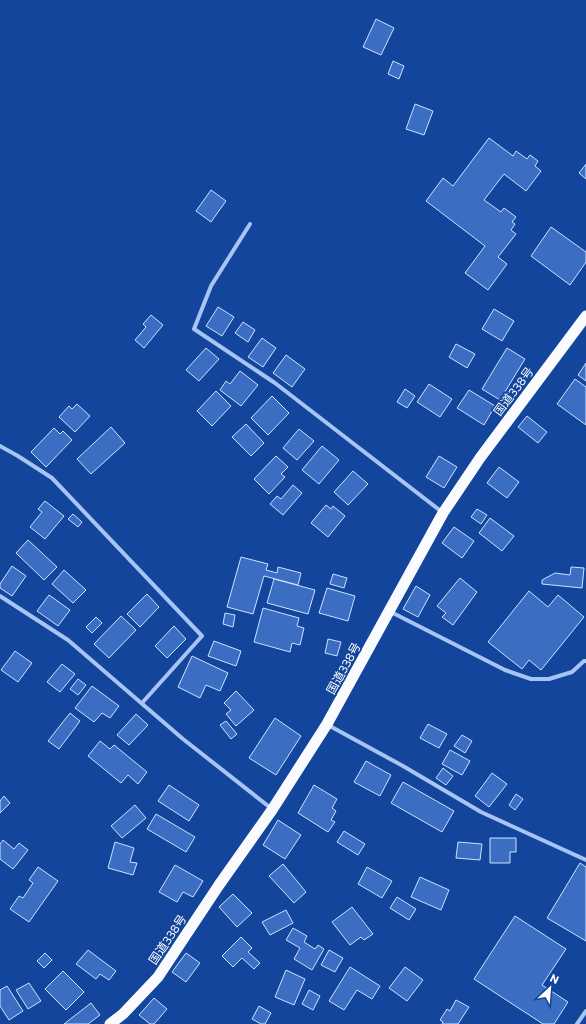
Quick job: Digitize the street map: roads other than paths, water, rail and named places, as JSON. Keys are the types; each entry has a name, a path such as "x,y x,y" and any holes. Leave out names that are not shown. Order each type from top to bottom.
{"highway":[{"name":"国道338号","path":"110,1024 124,1014 158,977 219,885 272,810 327,724 443,513 480,458 586,316"}],"street":[{"path":"250,224 211,286 194,329 275,383 443,513"},
{"path":"0,446 52,478 202,636 142,703"},
{"path":"0,596 68,640 189,743 272,810"},
{"path":"389,611 505,670 531,680 550,679 572,672 586,660"},
{"path":"327,724 404,766 482,812 586,860"},
{"path":"577,1024 586,1011"}]}
